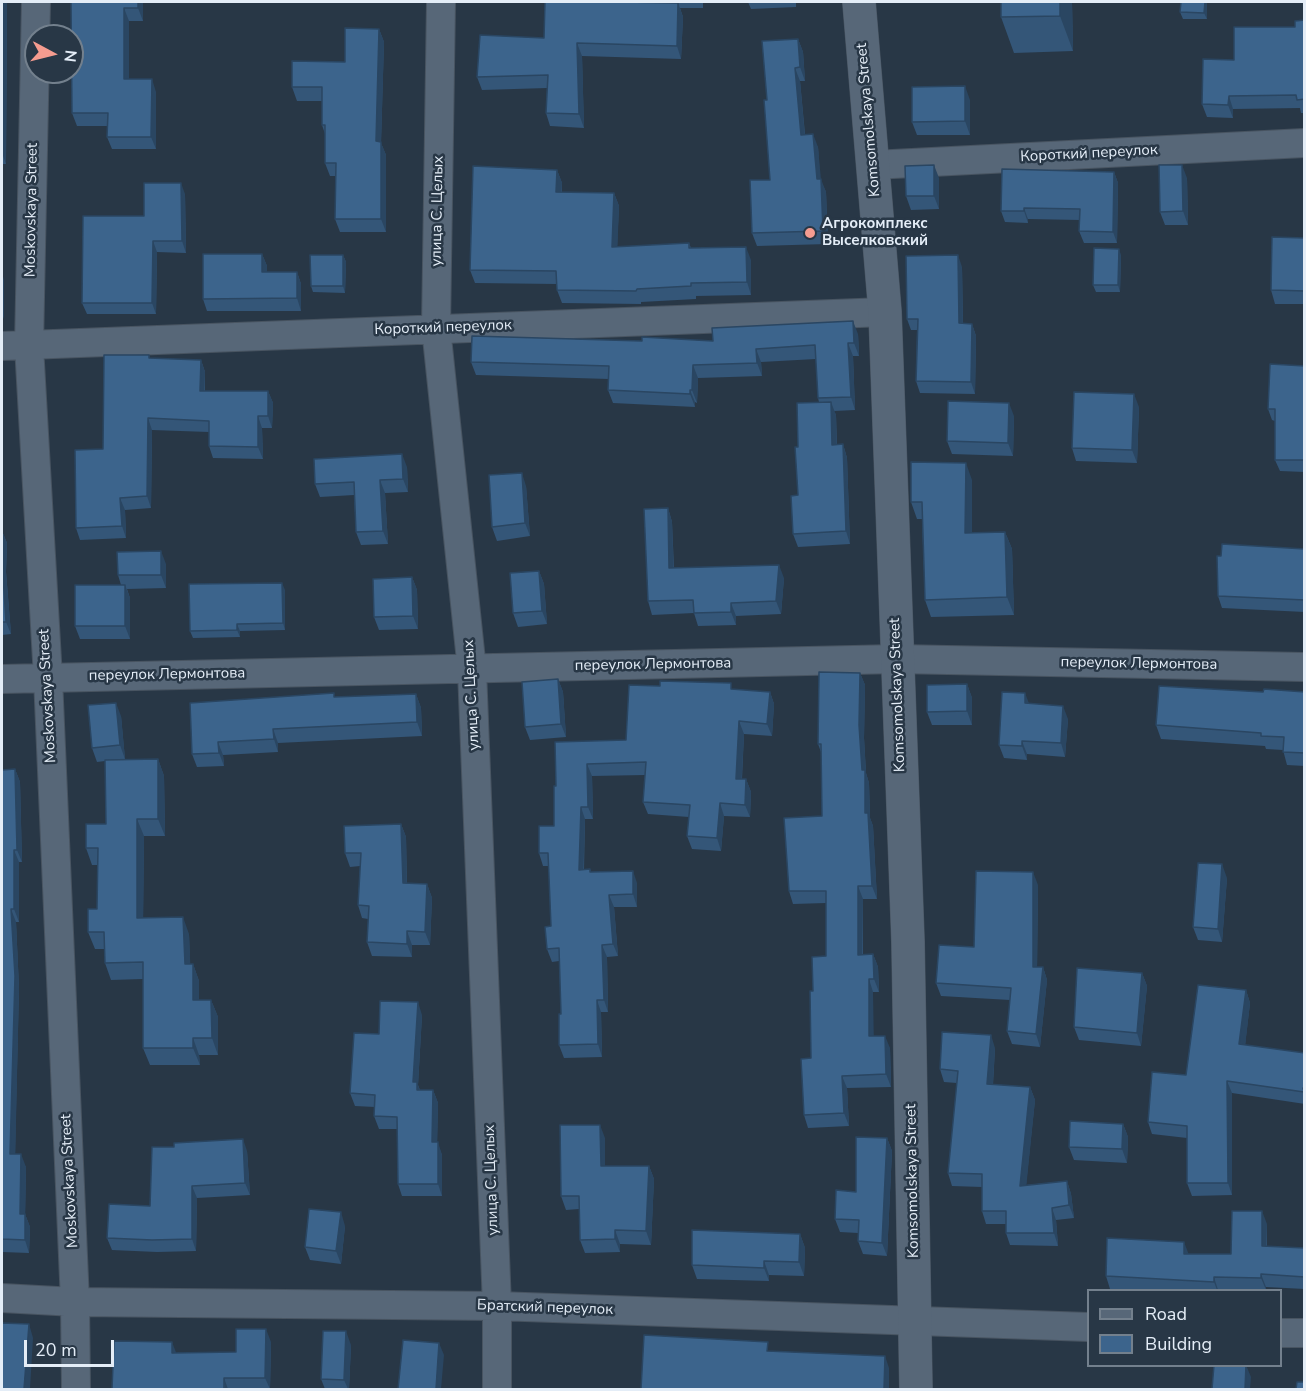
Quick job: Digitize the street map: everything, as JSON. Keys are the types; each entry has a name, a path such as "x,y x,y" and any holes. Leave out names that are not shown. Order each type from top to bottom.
{"main road":[{"name":"Komsomolskaya Street","path":"859,2 885,312 908,942 916,1389"}],"street":[{"name":"Moskovskaya Street","path":"36,2 15,346 48,678 75,1302 76,1389"},
{"name":"улица С. Целых","path":"441,2 436,328 472,669 498,1306 497,1389"},
{"name":"Короткий переулок","path":"873,165 1305,143"},
{"name":"Короткий переулок","path":"15,346 885,312"},
{"name":"переулок Лермонтова","path":"2,679 897,659 1305,668"},
{"name":"Братский переулок","path":"2,1298 75,1302 498,1306 1087,1327"},
{"path":"1282,1333 1305,1333"}],"building":[{"path":"2,2 3,2 2,153"},
{"path":"71,2 138,2 138,8 124,8 124,79 152,79 151,137 107,137 108,113 72,113 72,84 84,84 84,24 71,24"},
{"path":"545,2 678,3 677,46 577,43 579,114 546,113 548,75 477,77 480,35 544,38"},
{"path":"1001,2 1060,2 1060,16 1001,17"},
{"path":"1181,2 1205,2 1204,13 1180,12"},
{"path":"1305,20 1305,99 1297,100 1296,95 1229,96 1228,105 1202,104 1203,59 1234,60 1234,27 1295,27 1295,21"},
{"path":"345,28 379,29 376,141 381,142 381,219 335,219 336,163 325,163 322,87 292,87 292,61 345,62"},
{"path":"798,39 800,67 795,68 801,135 813,134 817,179 821,179 823,231 752,233 750,180 770,180 762,41"},
{"path":"965,86 965,121 912,122 912,87"},
{"path":"934,165 934,196 906,196 905,166"},
{"path":"1159,165 1182,165 1183,211 1160,212"},
{"path":"473,166 557,170 556,192 614,193 612,247 689,243 689,248 746,247 747,282 691,283 691,286 637,289 636,291 557,290 556,271 470,270"},
{"path":"1002,169 1114,172 1113,232 1079,231 1080,209 1024,208 1024,211 1001,211"},
{"path":"144,183 181,183 182,241 153,241 152,303 82,303 83,216 144,216"},
{"path":"1272,237 1305,238 1305,291 1271,290"},
{"path":"1094,248 1119,249 1118,285 1093,285"},
{"path":"203,254 262,254 262,272 297,272 297,298 203,299"},
{"path":"310,255 343,255 343,286 311,286"},
{"path":"958,255 959,323 972,324 971,382 916,381 918,319 907,319 906,256"},
{"path":"853,321 854,343 848,343 851,397 818,398 815,345 756,349 757,363 693,365 690,394 608,390 609,366 471,362 472,336 642,341 642,337 713,341 712,328"},
{"path":"104,355 149,355 149,358 201,360 200,391 268,391 268,416 258,416 258,447 209,446 209,421 148,418 147,496 120,498 122,526 76,528 75,450 103,449"},
{"path":"1270,364 1305,366 1305,460 1275,460 1275,409 1268,409"},
{"path":"1074,392 1134,394 1132,450 1072,448"},
{"path":"948,401 1009,403 1008,443 947,441"},
{"path":"831,402 832,445 843,444 846,531 793,534 791,496 798,495 795,447 798,447 797,403"},
{"path":"402,454 403,479 380,480 383,531 356,532 354,482 315,484 314,459"},
{"path":"911,462 966,463 965,533 1005,532 1007,597 925,600 922,502 911,502"},
{"path":"522,473 525,523 492,527 489,475"},
{"path":"668,508 669,568 779,565 776,601 731,603 731,612 694,613 693,600 648,601 644,509"},
{"path":"1222,544 1305,549 1305,600 1218,596 1217,556 1221,556"},
{"path":"161,551 161,575 118,575 117,552"},
{"path":"2,560 6,622 2,622"},
{"path":"539,571 542,611 513,613 510,573"},
{"path":"412,577 413,616 374,617 373,579"},
{"path":"282,583 283,623 237,624 237,630 190,631 189,584"},
{"path":"75,585 125,585 125,626 75,626"},
{"path":"819,672 860,673 859,725 862,770 865,770 865,813 868,813 872,886 858,886 858,955 873,954 874,979 869,979 869,1036 885,1036 886,1074 842,1076 844,1113 804,1115 801,1059 811,1058 812,957 826,956 826,891 789,891 784,818 822,816 821,744 818,744"},
{"path":"558,679 561,724 525,727 522,682"},
{"path":"660,681 731,683 731,689 770,692 767,724 739,721 736,779 746,779 745,805 720,803 717,838 687,836 690,805 643,802 646,762 587,764 588,807 581,807 579,870 633,871 633,894 609,895 613,944 602,945 604,1000 597,1000 598,1044 559,1045 559,1014 561,1014 559,948 547,949 545,927 551,926 548,853 539,853 539,826 554,826 555,742 626,740 629,685 660,686"},
{"path":"967,684 967,711 927,712 927,685"},
{"path":"1159,686 1305,692 1305,753 1283,752 1284,737 1261,736 1261,733 1156,725"},
{"path":"1002,692 1025,693 1025,703 1063,706 1061,743 1022,741 1022,746 999,745"},
{"path":"334,693 334,697 416,694 417,722 273,729 274,739 218,742 219,753 192,754 190,703"},
{"path":"116,703 120,745 92,748 88,705"},
{"path":"158,759 158,819 137,819 137,918 183,917 185,964 193,964 193,1000 211,1000 212,1038 193,1038 193,1048 143,1048 143,962 105,963 104,932 88,932 88,909 97,909 98,848 86,848 86,824 106,824 105,760"},
{"path":"15,769 17,850 14,850 14,909 11,909 15,976 10,1154 21,1154 20,1214 25,1214 25,1240 2,1239 2,770"},
{"path":"401,824 403,883 427,884 425,932 407,931 407,944 367,942 369,906 358,905 361,853 345,853 344,826"},
{"path":"1198,863 1222,864 1218,929 1193,927"},
{"path":"976,871 1033,872 1033,967 1043,967 1036,1034 1007,1031 1011,988 936,983 939,945 974,947"},
{"path":"1077,968 1142,973 1137,1033 1074,1027"},
{"path":"1198,985 1246,990 1239,1044 1305,1053 1304,1092 1227,1081 1228,1183 1187,1183 1187,1126 1148,1122 1152,1072 1186,1075"},
{"path":"380,1001 418,1002 413,1082 417,1082 417,1090 433,1090 432,1142 438,1142 438,1184 398,1184 397,1117 374,1116 375,1095 350,1093 354,1033 379,1034"},
{"path":"942,1032 991,1035 987,1084 1030,1087 1020,1186 1067,1181 1069,1205 1052,1208 1054,1233 1006,1233 1006,1211 982,1211 982,1174 948,1173 958,1071 940,1069"},
{"path":"1070,1121 1123,1124 1122,1149 1069,1147"},
{"path":"560,1125 600,1125 601,1166 649,1166 646,1231 615,1230 615,1239 580,1240 579,1196 561,1196"},
{"path":"856,1137 887,1138 882,1243 858,1241 859,1220 835,1219 836,1190 856,1192"},
{"path":"243,1139 245,1183 192,1186 192,1239 107,1238 109,1204 150,1206 152,1147 174,1147 174,1143"},
{"path":"309,1209 341,1212 336,1251 305,1247"},
{"path":"1232,1211 1262,1211 1262,1246 1305,1248 1305,1277 1261,1274 1261,1278 1214,1277 1214,1282 1106,1276 1107,1238 1184,1242 1184,1254 1231,1254"},
{"path":"692,1230 800,1234 799,1262 764,1261 764,1268 692,1265"},
{"path":"2,1323 29,1324 24,1389 2,1389"},
{"path":"236,1329 266,1329 265,1378 224,1378 224,1389 112,1389 114,1341 172,1342 172,1353 236,1352"},
{"path":"323,1331 346,1331 344,1380 321,1379"},
{"path":"644,1335 768,1342 767,1351 885,1356 884,1389 641,1389"},
{"path":"403,1340 439,1343 436,1389 398,1389"},
{"path":"1214,1367 1246,1367 1245,1389 1212,1389"},
{"path":"1297,1382 1305,1382 1305,1389 1296,1389"}],"place":[{"name":"Агрокомплекс Выселковский","path":"810,233"}]}
